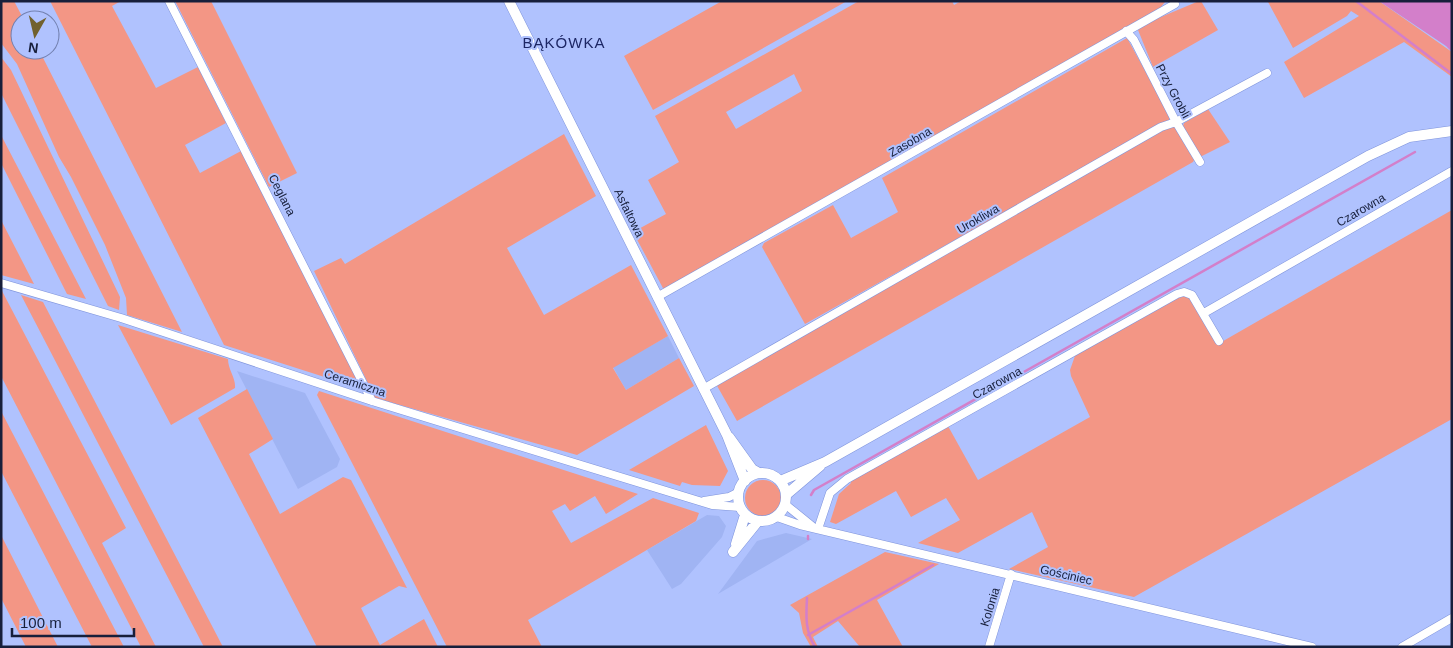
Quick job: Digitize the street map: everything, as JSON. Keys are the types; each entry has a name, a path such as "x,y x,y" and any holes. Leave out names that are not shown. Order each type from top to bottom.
{"street":[{"name":"Ceglana","path":"170,1 372,400"},
{"name":"Asfaltowa","path":"509,1 727,435 745,481"},
{"name":"Zasobna","path":"657,297 1175,4"},
{"name":"Przy Grobli","path":"1126,31 1134,40 1176,122 1200,162"},
{"name":"Urokliwa","path":"703,388 1161,128 1176,122 1267,73"},
{"path":"780,481 824,462 1368,156 1410,137 1452,131"},
{"name":"Czarowna","path":"1204,313 1452,171"},
{"name":"Ceramiczna","path":"1,283 149,327 372,400 712,505 743,511"},
{"name":"Czarowna","path":"816,528 830,493 847,479 1177,294 1184,292 1192,295 1219,341"},
{"name":"Asfaltowa","path":"727,435 736,443 752,469 759,473"},
{"path":"786,494 824,462"},
{"path":"743,511 758,521 765,521 777,516 786,505 786,494 780,481 770,474 759,473 745,481 739,492 743,511 733,552 758,521"},
{"path":"704,501 739,492"},
{"name":"Gościniec","path":"786,505 816,528"},
{"name":"Gościniec","path":"777,516 816,528 1312,647"},
{"name":"Kolonia","path":"989,647 1012,574"},
{"path":"1402,647 1452,618"}],"shaded area":[{"path":"1,1 14,1 19,10 10,10 10,55 1,43"},
{"path":"50,1 121,1 112,6 156,88 198,67 226,123 185,145 200,173 241,151 362,389 224,345 60,21 60,10 55,10"},
{"path":"175,1 211,1 297,173 269,187"},
{"path":"722,1 847,1 653,110 624,56"},
{"path":"859,1 952,1 954,5 961,1 1165,2 1160,8 664,290 633,232 666,214 648,180 679,162 655,116","holes":["794,74 802,91 736,129 726,112"]},
{"path":"1201,1 1218,30 1153,67 1138,30 1142,25"},
{"path":"1379,1 1452,52 1452,77 1404,42 1304,98 1284,62 1359,16 1351,11 1347,16 1293,48 1268,2"},
{"path":"1379,1 1452,1 1452,52 1446,46"},
{"path":"1127,38 1170,116 1169,120 805,324 762,247 764,243 833,205 851,238 898,212 882,178"},
{"path":"1,57 11,70 120,297 119,310 108,306 1,93"},
{"path":"14,60 44,60 182,332 127,315 126,298 105,245 59,157"},
{"path":"1208,109 1230,142 1200,157 1183,126 1184,123"},
{"path":"1171,125 1174,126 1194,160 1193,162 737,421 716,384"},
{"path":"564,134 596,196 507,248 544,315 631,265 668,336 613,368 626,390 679,358 694,386 577,455 375,398 314,271 341,258 345,264"},
{"path":"1,135 86,299 67,294 1,163"},
{"path":"1452,210 1452,419 1134,597 1009,569 1048,547 1032,512 958,553 918,543 960,520 946,498 911,517 896,491 836,524 830,522 839,494 851,483 850,481 948,426 978,480 1090,417 1071,376 1070,370 1076,353 1181,294 1190,296 1218,344"},
{"path":"1,220 34,284 1,275"},
{"path":"1,289 126,528 102,543 156,647 141,647 1,376"},
{"path":"21,295 43,302 223,647 204,647"},
{"path":"118,325 228,359 235,388 171,425"},
{"path":"668,336 679,358 626,390 613,367"},
{"path":"237,371 305,393 340,459 337,467 298,489"},
{"path":"247,389 273,439 249,454 280,514 343,477 351,480 407,588 399,586 361,608 380,645 424,619 438,647 317,647 198,418"},
{"path":"319,391 638,494 606,514 595,496 570,511 565,504 552,511 571,543 653,498 699,513 696,521 528,620 542,647 447,647 317,395"},
{"path":"1,411 124,647 92,647 1,471"},
{"path":"706,425 728,471 720,486 692,485 682,482 680,486 629,470"},
{"path":"763,480 775,486 781,498 775,510 763,516 751,510 745,498 751,486"},
{"path":"707,515 719,516 726,526 722,537 681,584 672,589 647,550"},
{"path":"786,533 812,539 718,594 757,541"},
{"path":"1,535 58,647 26,647 1,598"},
{"path":"885,552 939,564 877,600 903,647 860,647 838,621 813,637 818,647 811,647 803,633 799,613 790,605"}],"waterway":[{"path":"1356,1 1452,74"},
{"path":"811,495 814,490 1415,152"},
{"path":"808,635 933,565"},
{"path":"807,598 806,617 808,629 815,647"}],"district":[{"name":"BĄKÓWKA","path":"564,43"}]}
